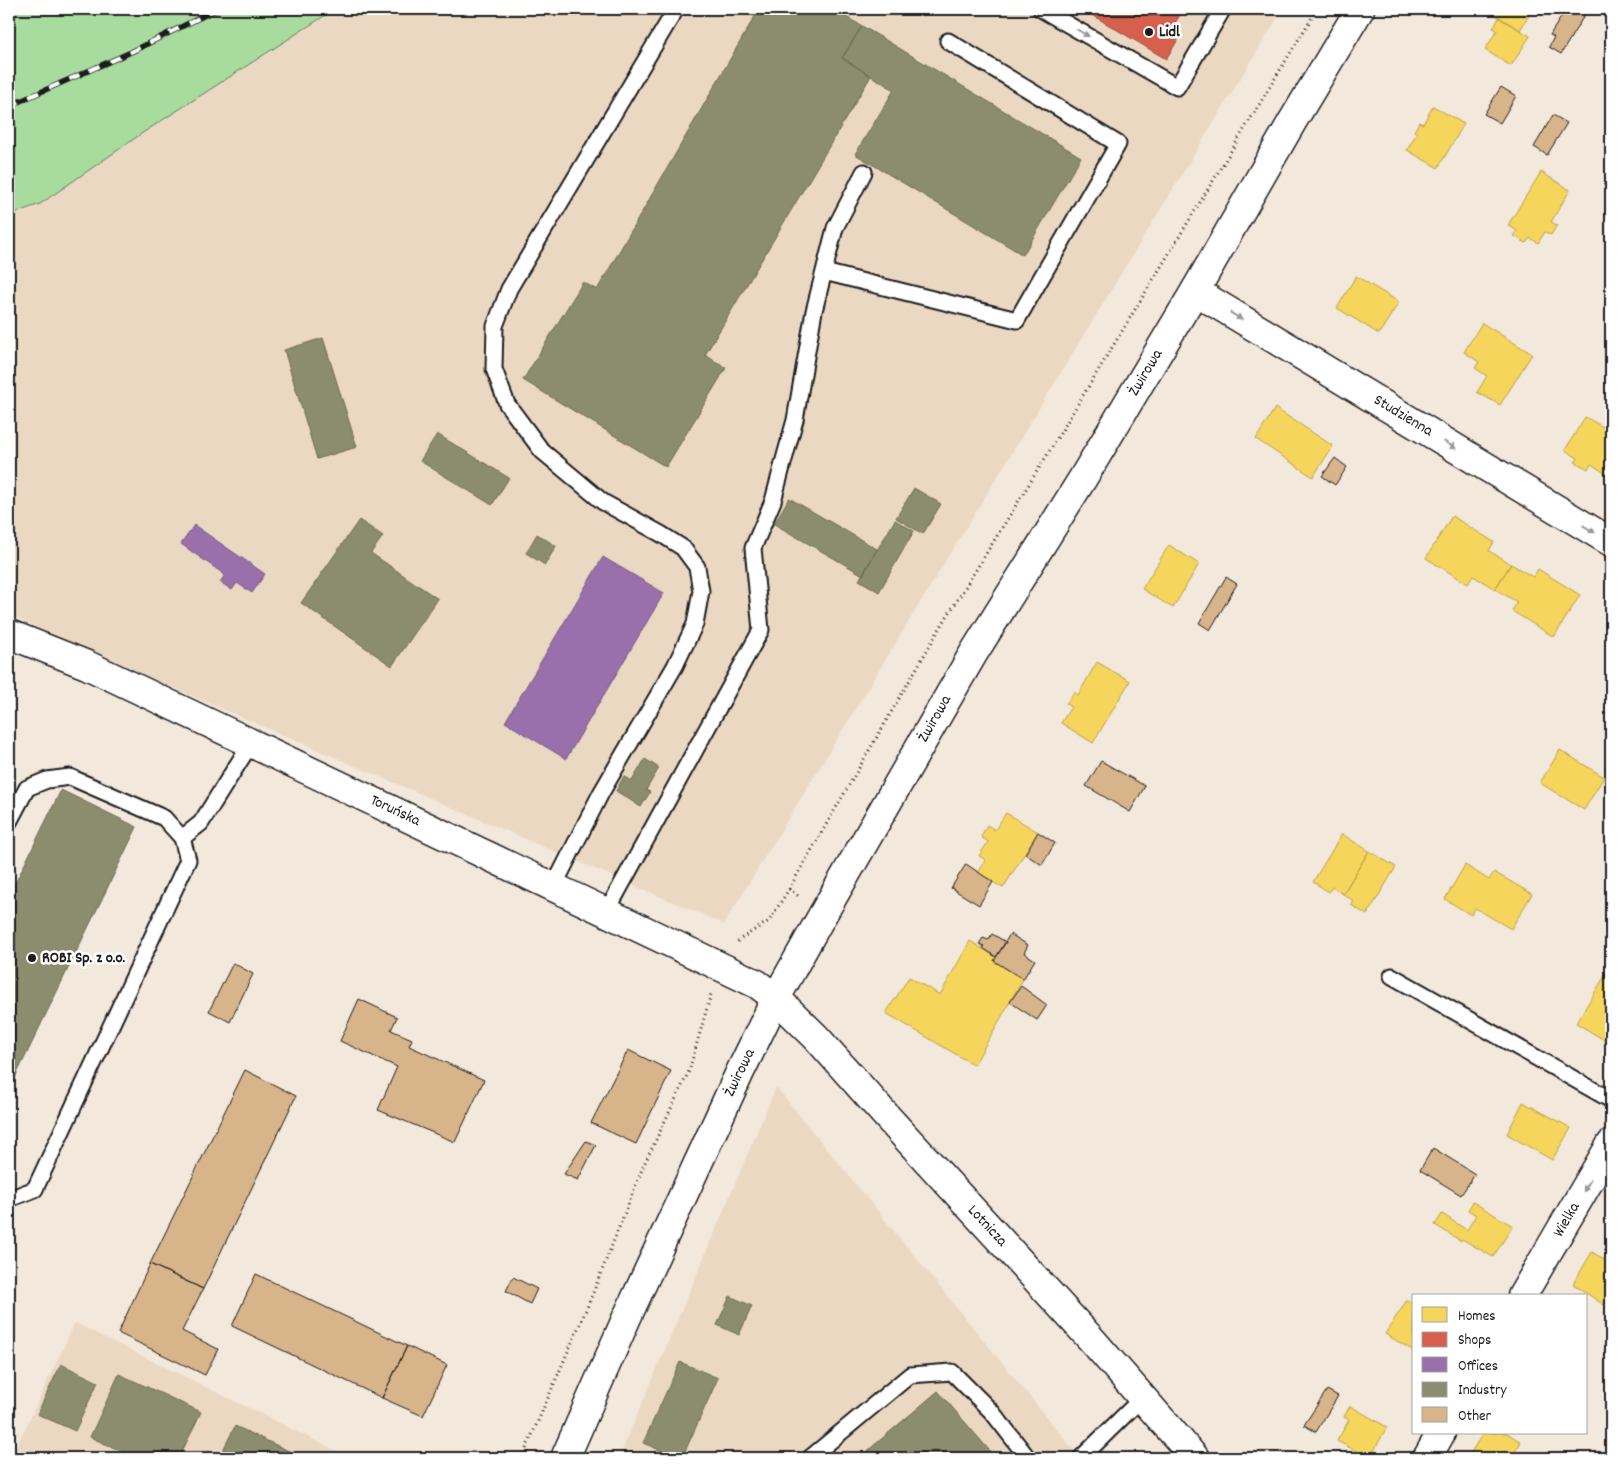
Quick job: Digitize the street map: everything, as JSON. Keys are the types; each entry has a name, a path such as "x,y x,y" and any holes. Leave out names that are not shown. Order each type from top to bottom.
{"street":[{"name":"Żwirowa","path":"565,1458 627,1317 776,998 973,654 1083,478 1360,9"},
{"name":"Studzienna","path":"1195,291 1611,542"},
{"name":"Toruńska","path":"9,634 87,665 251,742 757,984 776,998"},
{"name":"Lotnicza","path":"776,998 816,1037 1092,1340 1194,1458"},
{"name":"Wielka","path":"1523,1294 1611,1144"},
{"path":"1426,1458 1440,1434"}],"lane":[{"path":"554,886 601,792 675,666 695,624 701,591 697,567 683,548 603,502 542,451 507,404 494,369 495,326 509,289 676,9"},
{"path":"1041,9 1178,87 1223,9"},
{"path":"824,272 1018,320 1118,144 948,41"},
{"path":"607,911 761,630 753,548 774,501 794,420 814,311 836,228 864,172"},
{"path":"182,838 201,823 251,742"},
{"path":"9,822 27,788 47,780 70,777 164,818 182,838 188,860 36,1189 9,1199"},
{"path":"1392,976 1611,1100"},
{"path":"810,1458 910,1375 952,1372 992,1412 1028,1458"},
{"path":"1081,1458 1142,1398"}],"path":[{"path":"522,1458 589,1303 642,1167 690,1071 713,987 740,939 769,921 789,889 937,633 1048,455 1316,9"}],"shaded area":[{"path":"9,9 1283,9 724,924 68,643 9,614"},
{"path":"776,1087 1080,1458 619,1458"},
{"path":"75,1323 351,1458 11,1458"}],"green space":[{"path":"9,9 335,9 144,132 40,204 9,215"}],"building: Homes":[{"path":"1490,9 1533,9 1520,30 1489,11"},
{"path":"1499,18 1530,36 1511,66 1485,50 1497,30 1493,28"},
{"path":"1433,106 1464,124 1438,168 1407,150 1417,133 1414,131 1419,122 1423,124"},
{"path":"1541,172 1570,190 1551,222 1557,225 1551,235 1545,232 1538,243 1530,238 1526,243 1514,236 1517,231 1508,225"},
{"path":"1356,276 1399,302 1379,334 1337,308"},
{"path":"1482,323 1532,354 1500,405 1477,392 1487,376 1475,368 1479,362 1464,352"},
{"path":"1275,408 1333,446 1313,477 1256,439"},
{"path":"1585,417 1609,430 1611,427 1611,477 1591,464 1588,469 1575,462 1578,458 1565,450"},
{"path":"1452,516 1494,542 1489,551 1511,564 1495,589 1473,576 1468,584 1426,558"},
{"path":"1169,545 1199,564 1173,608 1142,589"},
{"path":"1511,564 1533,577 1538,569 1580,595 1554,637 1512,611 1517,602 1495,589"},
{"path":"1097,662 1130,681 1093,743 1061,723 1071,707 1066,704 1074,692 1078,695"},
{"path":"1560,750 1604,777 1584,810 1540,783"},
{"path":"1006,813 1038,832 1003,888 978,873 986,860 979,856 988,842 981,837 987,825 995,830"},
{"path":"1342,834 1369,851 1343,894 1332,887 1329,892 1313,882"},
{"path":"1369,851 1396,867 1367,915 1351,905 1354,901 1343,894"},
{"path":"1465,865 1489,880 1494,872 1532,894 1511,929 1475,908 1471,915 1445,899"},
{"path":"970,941 996,957 994,961 1023,979 974,1065 886,1013 909,977 940,995"},
{"path":"1611,966 1611,1044 1576,1023"},
{"path":"1523,1102 1571,1128 1552,1160 1507,1134"},
{"path":"1473,1202 1513,1226 1493,1257 1435,1225 1442,1214 1467,1230 1476,1215 1468,1210"},
{"path":"1592,1252 1611,1264 1611,1294 1604,1305 1573,1284"},
{"path":"1407,1300 1412,1303 1412,1350 1385,1334"},
{"path":"1350,1406 1387,1427 1370,1458 1337,1441 1349,1420 1344,1417"},
{"path":"1482,1434 1509,1434 1521,1442 1511,1458 1478,1458 1470,1454"}],"building: Shops":[{"name":"Lidl","path":"1082,9 1184,9 1171,29 1181,35 1166,59"}],"building: Offices":[{"path":"194,525 265,574 252,593 237,583 232,590 220,582 225,575 181,544"},
{"path":"603,557 664,593 566,759 505,722"}],"building: Industry":[{"path":"759,9 832,9 862,26 842,58 871,76 705,355 726,368 666,467 523,380 583,282 597,290"},
{"path":"862,26 1081,157 1023,255 855,154 894,90 842,58"},
{"path":"323,338 357,447 317,459 284,350"},
{"path":"437,434 509,478 492,505 420,461"},
{"path":"914,488 941,504 923,534 896,518"},
{"path":"789,498 877,549 863,575 774,524"},
{"path":"359,520 383,536 371,553 438,599 392,666 301,603"},
{"path":"895,520 914,531 879,592 859,580"},
{"path":"537,534 556,546 545,565 526,553"},
{"path":"645,759 659,768 646,790 650,792 641,807 616,791 624,776 632,781"},
{"path":"61,790 137,827 9,1090 9,896"},
{"path":"730,1296 752,1306 739,1335 717,1325"},
{"path":"680,1362 718,1378 682,1458 678,1458 643,1443"},
{"path":"61,1364 98,1382 75,1431 37,1414"},
{"path":"119,1374 201,1412 179,1458 136,1458 90,1437"},
{"path":"938,1391 996,1458 859,1458"},
{"path":"235,1426 304,1458 219,1458"}],"building: Other":[{"path":"1566,9 1588,9 1561,54 1549,47 1554,37 1550,35"},
{"path":"1501,87 1516,96 1500,123 1484,114"},
{"path":"1553,115 1567,123 1547,155 1534,147"},
{"path":"1335,458 1347,467 1335,485 1322,476"},
{"path":"1226,577 1237,584 1210,630 1199,623"},
{"path":"1101,761 1145,786 1130,812 1086,786"},
{"path":"1038,832 1055,843 1042,865 1025,854"},
{"path":"966,864 993,882 979,905 951,888"},
{"path":"992,934 1006,942 996,957 979,944 983,938 988,940"},
{"path":"1010,934 1028,945 1024,953 1035,960 1023,979 994,961"},
{"path":"233,963 253,974 230,1022 209,1011"},
{"path":"1021,986 1047,1005 1037,1020 1010,1002"},
{"path":"359,999 397,1017 391,1030 412,1039 409,1046 484,1080 455,1142 378,1110 397,1067 340,1041"},
{"path":"628,1050 671,1071 636,1144 591,1123"},
{"path":"245,1070 296,1096 203,1289 150,1264"},
{"path":"586,1141 596,1145 578,1180 564,1174"},
{"path":"1433,1148 1475,1174 1461,1195 1420,1170"},
{"path":"150,1264 203,1289 182,1331 218,1349 205,1375 118,1333"},
{"path":"256,1274 407,1346 382,1398 232,1326"},
{"path":"513,1277 537,1289 530,1304 506,1291"},
{"path":"407,1346 447,1365 423,1416 382,1398"},
{"path":"1327,1390 1338,1396 1316,1432 1304,1425"}],"railway":[{"path":"9,106 131,52 217,9"}],"place":[{"name":"Lidl","path":"1149,32"},
{"name":"ROBI Sp. z o.o.","path":"32,958"}]}
